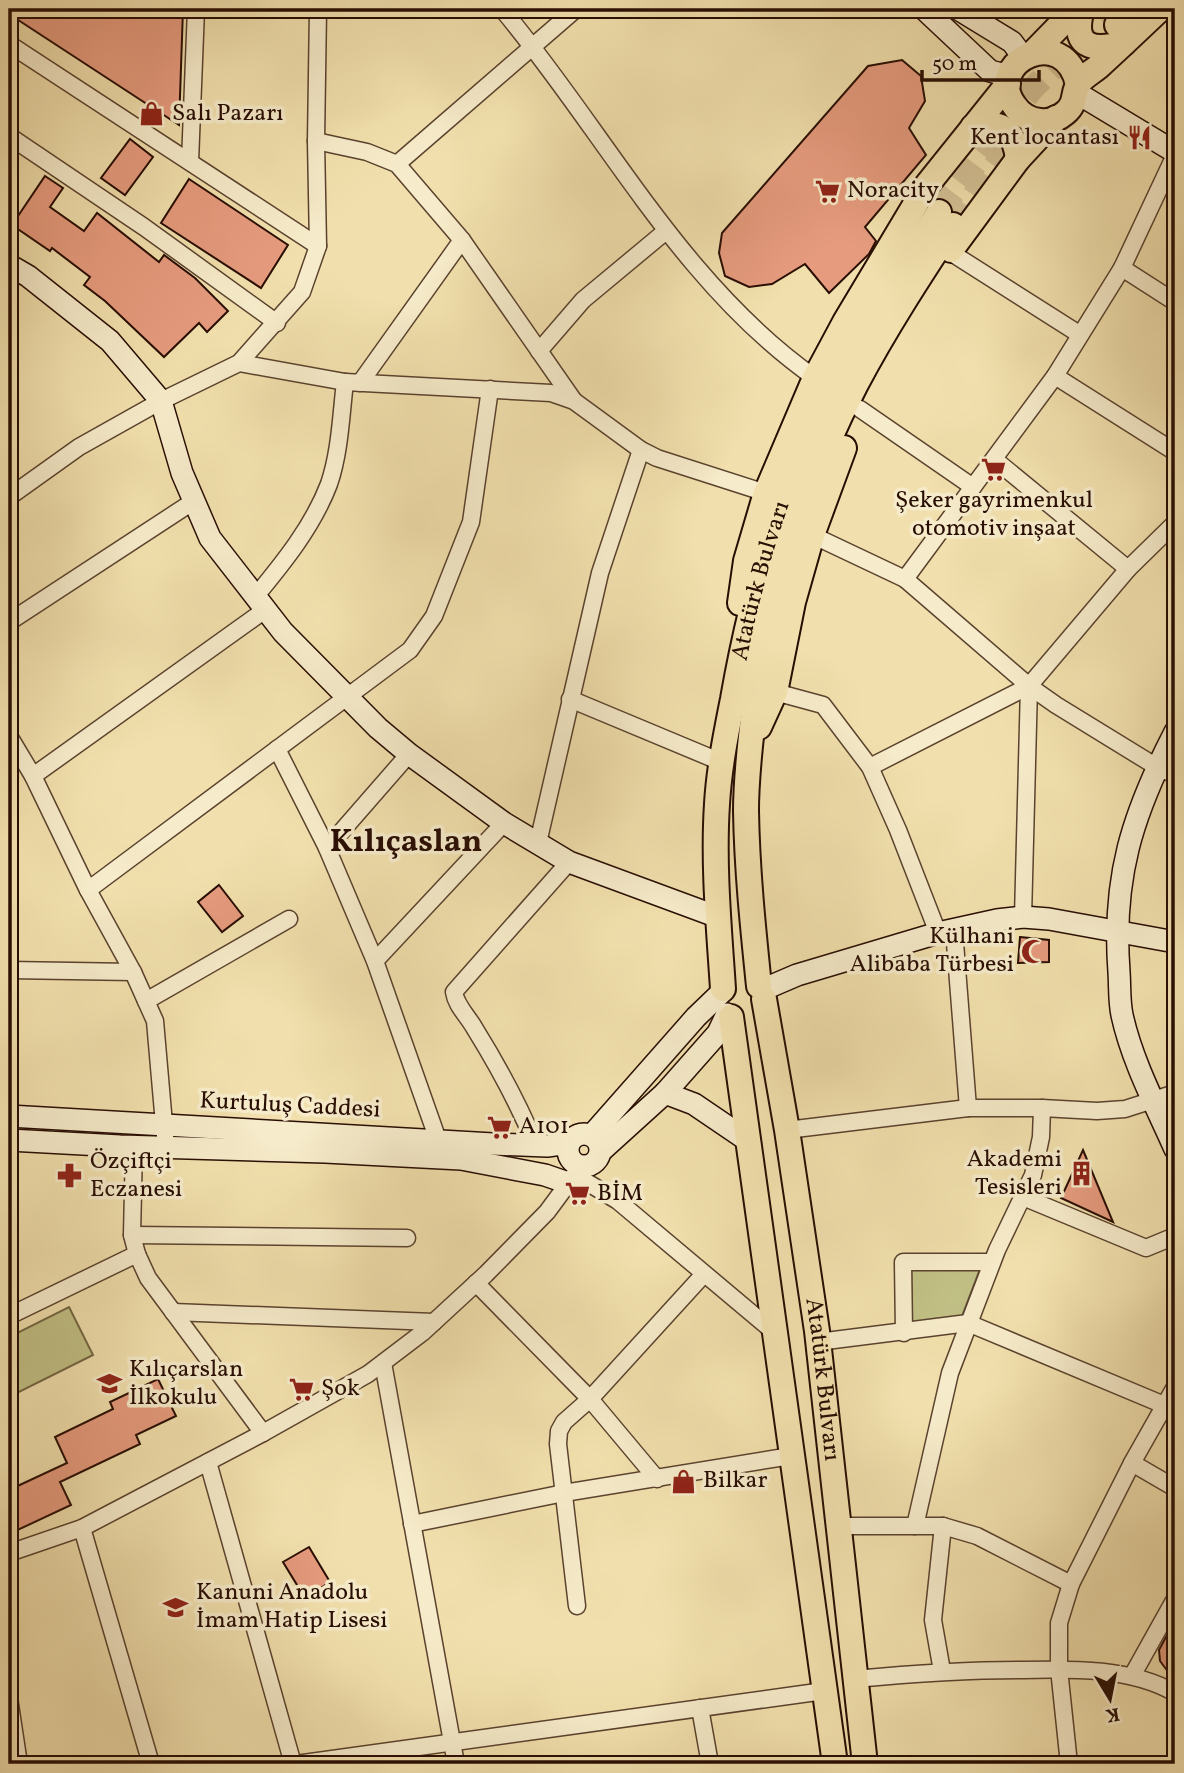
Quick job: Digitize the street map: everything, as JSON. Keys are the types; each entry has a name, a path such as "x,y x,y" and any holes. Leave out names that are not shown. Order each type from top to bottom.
{"main road":[{"path":"722,762 746,561 766,493 815,378 926,185 1018,67 1076,9"},
{"path":"1082,9 1077,25 1079,34 1084,41 1098,48 1116,23 1136,9"},
{"path":"750,747 775,692 793,602 812,535 860,409 904,325 950,252 1018,159 1073,103 1077,89 1116,23 1160,9"},
{"path":"1018,67 1054,53 1071,65 1077,89"},
{"path":"1018,67 1011,101 1022,115 1039,121 1056,118"},
{"path":"973,127 989,123 1006,130 1016,143 1018,159"},
{"name":"Atatürk Bulvarı","path":"835,1764 726,1003 718,918 717,806 722,762 751,606 785,493 819,416 862,335 946,219 913,287 855,385 806,494 774,596 757,689 746,810 751,907 818,1342 864,1764"},
{"path":"741,978 748,978 762,991 760,1011 744,1021 726,1003 728,983 741,978"}],"street":[{"path":"190,162 196,9"},
{"path":"9,497 79,447 161,401 239,363 302,292 318,246 318,9"},
{"path":"502,9 532,45 666,231 749,325 815,378"},
{"path":"397,164 576,9"},
{"path":"924,9 990,71 1018,67 1012,42 958,9"},
{"path":"9,44 318,246"},
{"path":"905,579 1055,376 1122,268 1175,154 1077,89"},
{"path":"9,136 144,227 277,323"},
{"path":"316,141 367,152 397,164 462,240 574,401"},
{"path":"540,351 583,300 666,231"},
{"path":"33,776 260,603 315,515 330,481 352,383 462,240"},
{"path":"950,252 1079,334"},
{"path":"9,265 28,276 110,341 161,401 182,473 210,538 283,632 378,728 504,822 569,862 718,918"},
{"path":"1122,268 1175,302"},
{"path":"239,363 352,383 551,393 574,401 641,450 679,466 766,493"},
{"path":"1055,376 1175,452"},
{"path":"88,890 410,650 434,616 471,522 490,389"},
{"path":"860,409 973,487"},
{"path":"538,844 600,573 641,450"},
{"path":"994,459 1128,569"},
{"path":"9,622 194,500"},
{"path":"870,767 1030,686 1128,569 1175,523"},
{"path":"812,535 905,579 1030,686 1056,705 1166,771"},
{"path":"1023,917 1030,686"},
{"path":"775,692 822,705 870,767 946,932 968,1108"},
{"path":"570,699 722,762"},
{"path":"1175,732 1166,771 1139,808 1122,869 1116,931 1122,1013 1131,1045 1175,1149"},
{"path":"9,736 33,776 88,890 133,972 155,1021 165,1137"},
{"path":"277,749 327,848 375,961 438,1140"},
{"path":"327,848 410,754"},
{"path":"375,961 504,822"},
{"path":"536,1146 516,1102 475,1028 455,1001 454,992 569,862"},
{"path":"762,991 797,975 997,920 1023,917 1049,919 1175,942"},
{"path":"146,1002 289,919"},
{"path":"9,970 133,972"},
{"path":"596,1143 665,1093 718,1033 726,1003"},
{"path":"9,1553 82,1528 263,1433 383,1363 434,1322 476,1283 547,1212 575,1174 592,1165 596,1143 696,1017 726,1003"},
{"path":"665,1093 694,1104 747,1140"},
{"path":"787,1130 968,1108 1097,1111 1125,1109 1175,1093"},
{"path":"915,1526 950,1373 992,1262 1033,1175 1041,1137 1042,1108"},
{"name":"Kurtuluş Caddesi","path":"9,1116 165,1137 438,1140 536,1146 569,1143 575,1136 585,1133 596,1143"},
{"path":"9,1140 134,1146 165,1137 325,1152 461,1160 545,1175 575,1174 618,1202 774,1332"},
{"path":"569,1143 575,1174"},
{"path":"134,1146 132,1235 136,1254 148,1278 263,1433"},
{"path":"1023,1197 1146,1248 1175,1236"},
{"path":"132,1235 407,1238"},
{"path":"9,1316 136,1254"},
{"path":"904,1333 903,1262 992,1262"},
{"path":"577,1606 558,1444 559,1431 564,1422 590,1399 704,1274"},
{"path":"476,1283 590,1399 657,1479"},
{"path":"173,1312 434,1322"},
{"path":"818,1342 968,1323 1164,1405"},
{"path":"383,1363 451,1744 457,1764"},
{"path":"1069,1764 1059,1669 1059,1623 1071,1584 1132,1463 1175,1387"},
{"path":"412,1524 564,1493 791,1456"},
{"path":"208,1462 294,1764 824,1691"},
{"path":"1132,1463 1175,1488"},
{"path":"837,1526 943,1526 977,1536 1071,1584"},
{"path":"942,1671 933,1620 943,1526"},
{"path":"82,1528 150,1764"},
{"path":"1132,1676 1175,1600"},
{"path":"853,1679 942,1671 1059,1669 1132,1676 1175,1693"},
{"path":"9,1698 19,1764"},
{"path":"700,1708 710,1764"}],"shaded area":[{"path":"994,9 1042,9 1018,15"},
{"path":"980,1269 962,1316 912,1324 911,1270"},
{"path":"69,1307 93,1355 9,1397 9,1337"}],"building":[{"path":"9,9 183,9 179,125 9,14"},
{"name":"Noracity","path":"902,60 921,76 925,101 909,128 926,155 865,227 876,241 869,254 829,293 805,264 772,284 749,287 725,276 719,253 722,233 868,66"},
{"path":"130,139 153,157 125,195 101,178"},
{"path":"45,176 63,188 50,207 84,231 97,213 159,262 164,255 195,278 228,311 207,332 199,323 164,357 105,301 84,285 90,277 52,248 50,251 12,225"},
{"path":"189,179 288,245 261,288 161,223"},
{"path":"219,885 243,916 222,932 198,902"},
{"name":"Külhani Alibaba Türbesi","path":"1020,937 1049,940 1049,962 1018,963"},
{"name":"Akademi Tesisleri","path":"1083,1150 1113,1222 1061,1198"},
{"path":"158,1379 176,1416 136,1435 140,1444 60,1482 71,1505 9,1534 9,1490 67,1463 55,1437 113,1409 110,1402"},
{"path":"309,1547 330,1582 305,1598 283,1562"},
{"path":"1175,1620 1175,1681 1160,1661 1159,1650"}],"tunnel":[{"path":"939,212 1032,89 1108,14"},
{"path":"953,225 1017,135"}],"place":[{"name":"Salı Pazarı","path":"152,114"},
{"name":"Kent locantası","path":"1139,138"},
{"name":"Noracity","path":"827,191"},
{"name":"Şeker gayrimenkul otomotiv inşaat","path":"994,470"},
{"name":"Külhani Alibaba Türbesi","path":"1034,951"},
{"name":"A101","path":"499,1127"},
{"name":"Akademi Tesisleri","path":"1082,1174"},
{"name":"Özçiftçi Eczanesi","path":"70,1176"},
{"name":"BİM","path":"577,1194"},
{"name":"Kılıçarslan İlkokulu","path":"109,1384"},
{"name":"Şok","path":"301,1389"},
{"name":"Bilkar","path":"683,1481"},
{"name":"Kanuni Anadolu İmam Hatip Lisesi","path":"176,1607"}],"district":[{"name":"Kılıçaslan","path":"406,843"}]}
